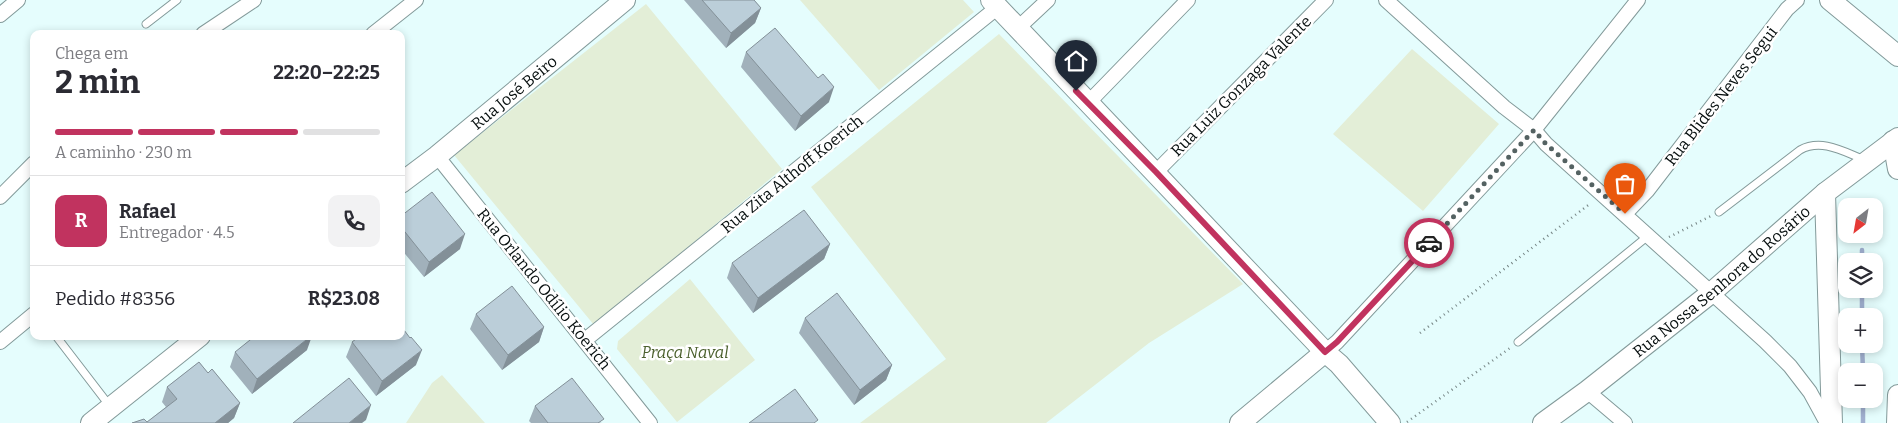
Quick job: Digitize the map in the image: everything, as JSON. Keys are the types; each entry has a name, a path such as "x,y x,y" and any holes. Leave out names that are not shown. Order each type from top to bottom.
{"street":[{"path":"0,15 18,0"},
{"path":"209,30 254,0"},
{"path":"378,30 416,0"},
{"name":"Rua José Beiro","path":"405,180 437,156 625,0"},
{"path":"1017,29 1048,0"},
{"path":"1088,103 1188,0"},
{"name":"Rua Luiz Gonzaga Valente","path":"1156,172 1326,0"},
{"path":"1386,0 1504,107 1534,130 1546,144 1765,341 1790,366 1810,392 1826,423"},
{"path":"1240,423 1344,334 1534,130 1638,0"},
{"name":"Rua Blides Neves Segui","path":"1625,214 1647,191 1787,9 1797,0"},
{"path":"1830,0 1896,50"},
{"path":"994,3 1325,352 1339,364 1390,423"},
{"name":"Rua Zita Althoff Koerich","path":"585,340 994,3"},
{"path":"1896,140 1898,169"},
{"name":"Rua Nossa Senhora do Rosário","path":"1543,423 1587,392 1711,293 1825,194 1896,140"},
{"name":"Rua Orlando Odílio Koerich","path":"437,156 650,423"},
{"path":"0,197 30,167"},
{"path":"1825,194 1832,423"},
{"path":"0,342 30,317"},
{"path":"91,423 195,340"},
{"path":"1587,392 1625,423"},
{"path":"1897,423 1898,395"}],"lane":[{"path":"146,24 177,0"},
{"path":"1719,212 1809,145 1819,144 1834,148 1868,161"},
{"path":"1518,342 1652,240"},
{"path":"59,340 111,407"}],"path":[{"path":"1420,333 1602,195"},
{"path":"1652,240 1719,212"},
{"path":"1406,423 1518,342"}],"green space":[{"path":"800,0 963,0 974,12 879,90"},
{"path":"646,4 782,169 594,325 454,155"},
{"path":"999,34 1243,284 1149,343 1046,423 860,423 946,359 811,187"},
{"path":"1412,49 1499,124 1423,211 1333,134"},
{"name":"Praça Naval","path":"690,279 755,360 677,422 617,349 618,341"},
{"path":"442,375 485,423 406,423 432,383"}],"building":[{"path":"702,0 754,0 761,8 731,33"},
{"path":"775,28 818,78 823,74 834,87 801,116 746,52"},
{"path":"432,192 465,234 429,262 405,232 405,213"},
{"path":"804,210 830,244 758,298 732,263"},
{"path":"512,286 544,327 508,355 476,314"},
{"path":"837,293 892,365 860,390 805,318"},
{"path":"405,331 422,350 382,381 352,342 355,340 405,340"},
{"path":"250,340 306,340 257,379 235,352"},
{"path":"199,362 208,373 212,369 240,403 215,423 132,423 144,419 147,422 177,399 167,387"},
{"path":"349,378 371,405 349,423 293,423"},
{"path":"572,378 604,419 598,423 548,423 535,406"},
{"path":"795,389 818,420 814,423 749,423"}],"waterway":[{"path":"1862,298 1862,308"},
{"path":"1862,353 1863,363"},
{"path":"1863,408 1863,423"}],"way so far":[{"path":"1429,243 1534,130 1546,144 1625,214"}],"route":[{"path":"1076,91 1156,172 1325,352 1337,342 1429,243"}]}
